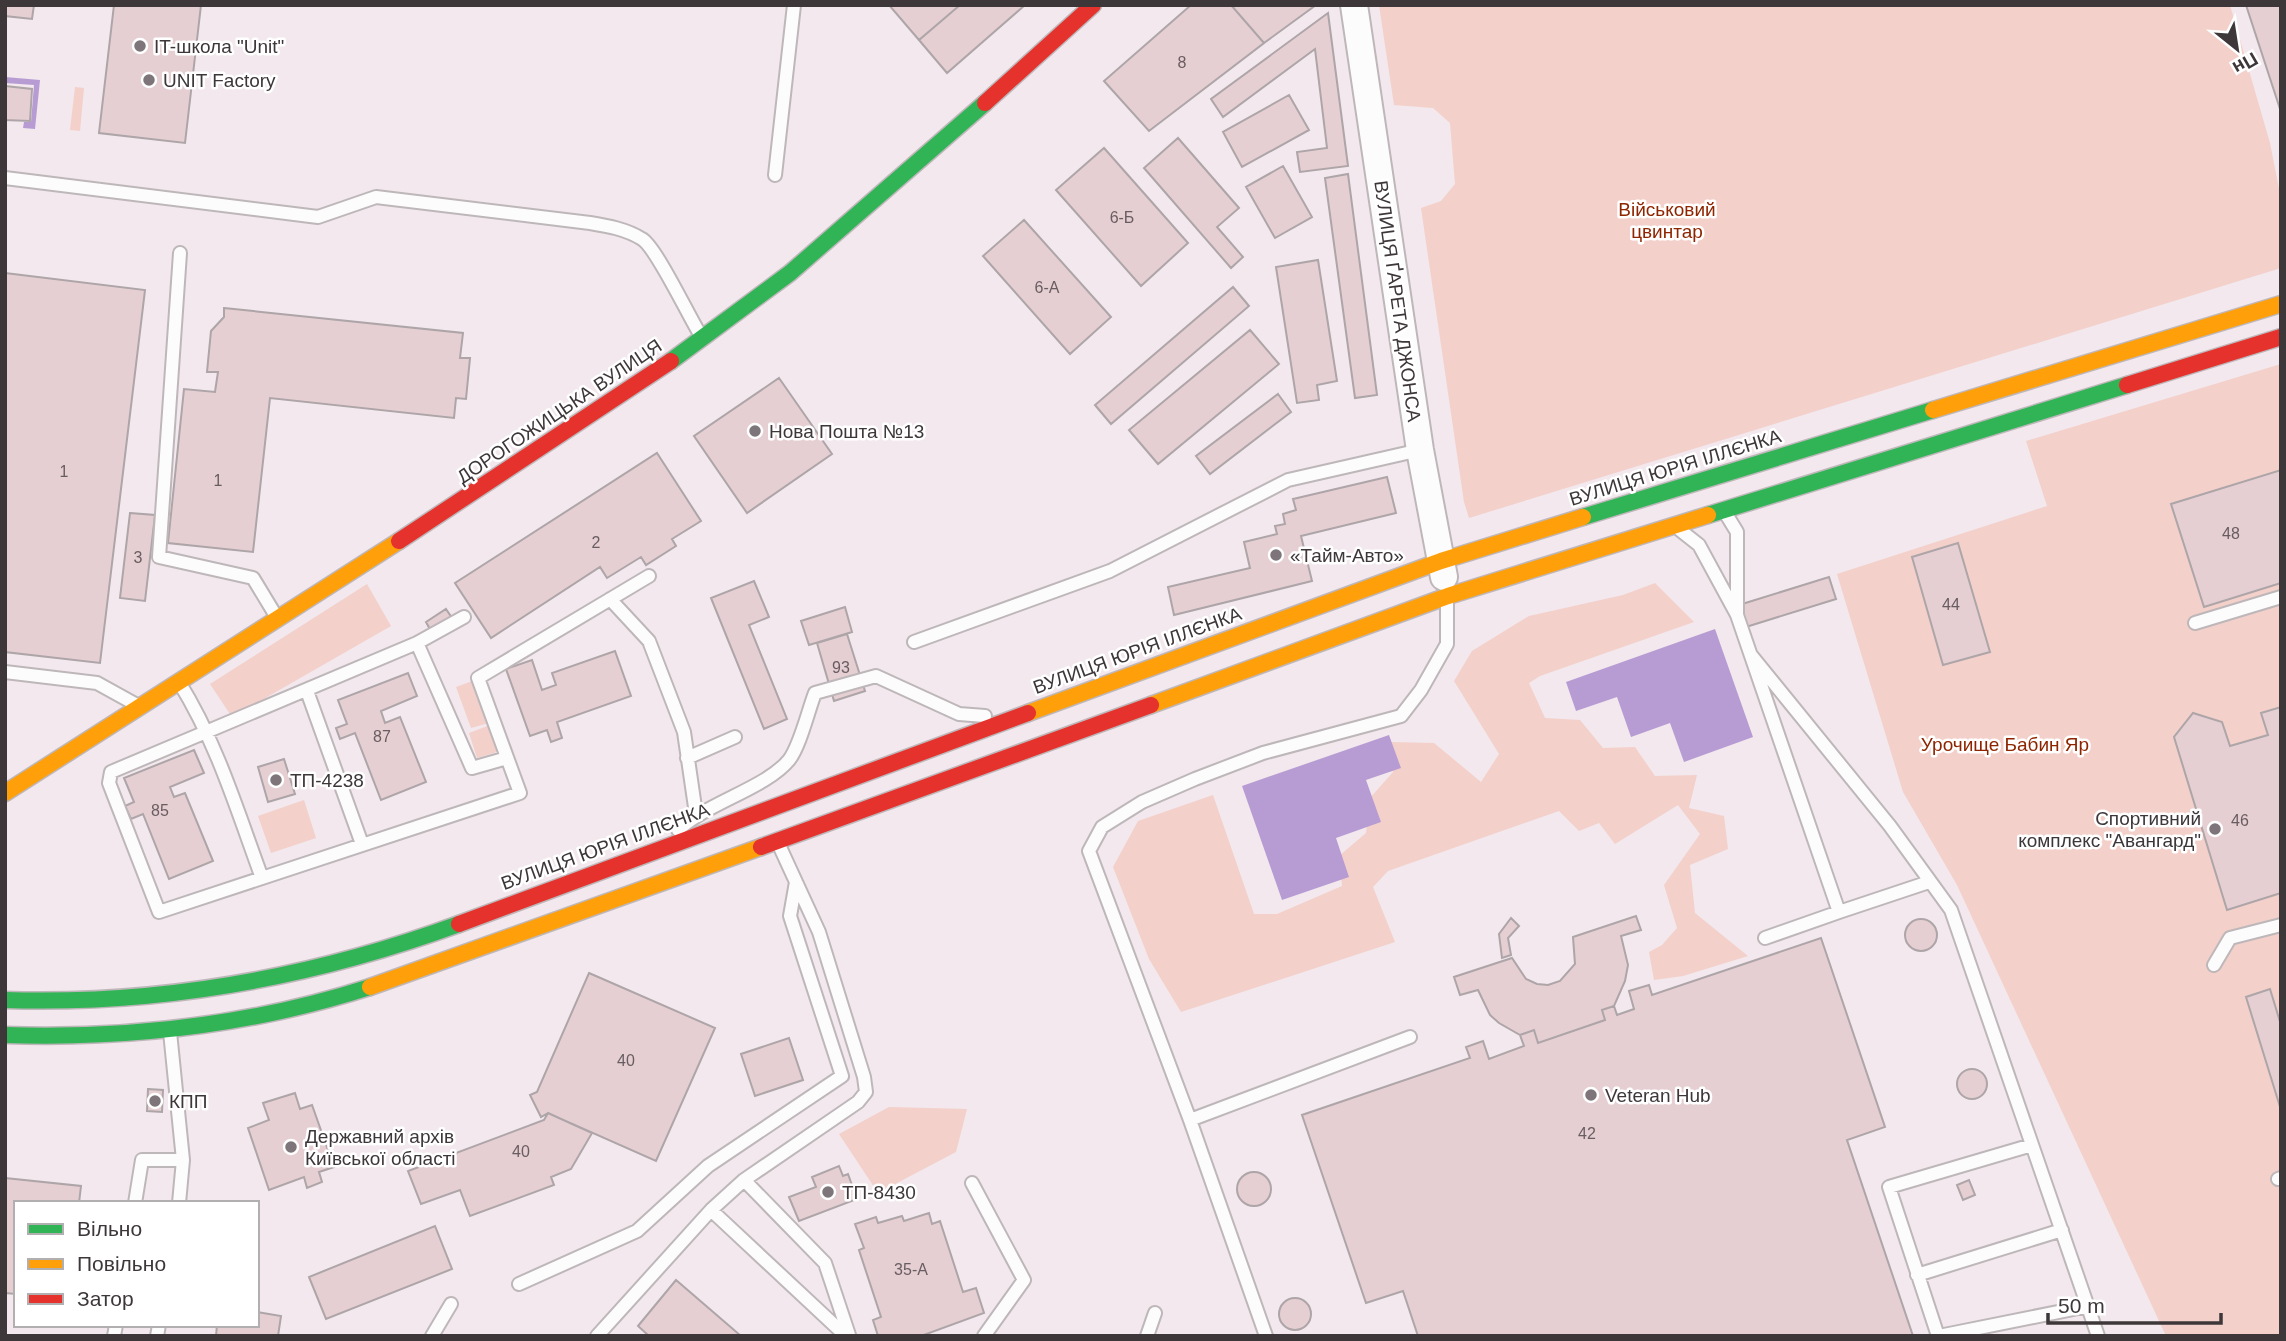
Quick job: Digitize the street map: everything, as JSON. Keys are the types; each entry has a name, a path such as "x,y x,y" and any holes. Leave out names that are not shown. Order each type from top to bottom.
{"main road":[{"name":"ДОРОГОЖИЦЬКА ВУЛИЦЯ","path":"5,793 136,704 479,490 703,339 771,288 955,132 1093,5"},
{"name":"ВУЛИЦЯ ЮРІЯ ІЛЛЄНКА","path":"5,1000 51,1003 128,1000 204,992 279,977 445,929 1441,561 2281,304"},
{"path":"5,1035 89,1036 170,1028 283,1012 361,990 778,842 1448,596 2281,337"}],"street":[{"name":"ВУЛИЦЯ ҐАРЕТА ДЖОНСА","path":"1354,5 1420,450 1448,596"}],"lane":[{"path":"775,175 794,5"},
{"path":"5,177 318,217 376,197 623,229 645,240 659,257 668,281 703,339"},
{"path":"180,253 159,557 253,578 276,617"},
{"path":"914,642 1110,571 1288,480 1420,450"},
{"path":"1723,510 1737,532 1737,615"},
{"path":"1674,525 1699,545 1737,615 1839,912"},
{"path":"464,617 417,643 208,733 115,769 108,775 159,912 520,793 478,678 649,576"},
{"path":"1266,1336 1190,1120 1088,851 1102,827 1142,803 1195,779 1263,753 1401,716 1421,691 1447,644 1448,596"},
{"path":"2196,623 2281,597"},
{"path":"610,599 649,641 684,732 696,814"},
{"path":"417,643 472,768 507,758"},
{"path":"1751,655 1890,826 1951,909 2098,1336"},
{"path":"5,672 97,683 136,704"},
{"path":"657,849 696,814 769,776 790,759 815,693 876,676 959,715 1017,717"},
{"path":"177,680 208,733 261,878"},
{"path":"307,691 362,844"},
{"path":"687,758 735,737"},
{"path":"597,1336 711,1210 744,1180 858,1102 866,1092 864,1077 819,932 778,842"},
{"path":"519,1284 637,1231 708,1166 842,1076 790,916 796,882"},
{"path":"1765,938 1929,882"},
{"path":"2214,965 2230,938 2281,925"},
{"path":"170,1028 183,1160 179,1201"},
{"path":"1190,1120 1410,1037"},
{"path":"2032,1145 1889,1187 1917,1275 1939,1336 2088,1306"},
{"path":"135,1201 142,1160 183,1160"},
{"path":"744,1180 825,1263 848,1336"},
{"path":"972,1183 1024,1280 984,1336"},
{"path":"711,1210 848,1336"},
{"path":"1917,1275 2062,1230"},
{"path":"432,1336 451,1304"},
{"path":"1147,1336 1155,1312"}],"green space":[{"name":"Військовий цвинтар","path":"1379,5 2230,5 2270,143 2281,199 2281,268 1469,518 1464,502 1421,208 1441,201 1455,184 1450,123 1433,108 1394,105"},
{"path":"75,87 84,88 80,131 70,130"},
{"name":"Урочище Бабин Яр","path":"2281,364 2281,1336 2166,1336 1957,885 1903,792 1837,574 2047,506 2026,441"},
{"path":"1655,583 1694,622 1540,676 1529,683 1545,718 1580,720 1603,748 1635,747 1655,776 1697,775 1689,808 1724,816 1728,849 1690,865 1695,913 1748,956 1683,976 1654,980 1649,952 1662,945 1677,928 1664,885 1700,834 1678,805 1615,844 1599,823 1579,831 1559,811 1388,871 1373,887 1395,942 1181,1012 1149,959 1113,867 1138,821 1213,795 1254,914 1277,914 1342,886 1339,856 1366,833 1370,798 1393,772 1390,742 1434,743 1481,782 1499,754 1454,681 1472,651 1529,616 1623,595"},
{"path":"367,584 391,626 232,717 210,684"},
{"path":"475,680 489,723 471,728 456,687"},
{"path":"490,725 497,752 477,758 469,733"},
{"path":"304,800 316,838 271,853 258,816"},
{"path":"889,1107 967,1109 956,1152 878,1193 839,1134"}],"shaded area":[{"path":"5,77 40,80 35,129 23,128 24,122 31,122 34,85 5,83"},
{"path":"1715,629 1753,737 1684,762 1670,723 1631,737 1617,697 1576,711 1566,682"},
{"path":"1389,735 1401,768 1366,780 1381,822 1336,838 1349,877 1282,900 1242,786"}],"building":[{"path":"5,5 34,5 32,19 5,16"},
{"name":"UNIT Factory","path":"114,5 201,5 185,143 99,133"},
{"path":"889,5 960,5 919,40"},
{"path":"960,5 1025,5 947,73 919,40"},
{"path":"1191,5 1231,5 1264,43 1149,131 1104,81"},
{"path":"1231,5 1316,5 1264,43"},
{"path":"2246,5 2281,6 2281,112"},
{"path":"1328,13 1348,166 1300,172 1297,152 1327,148 1315,49 1223,117 1211,99"},
{"path":"5,86 32,89 30,121 5,120"},
{"path":"1289,95 1309,130 1242,167 1223,132"},
{"path":"1178,138 1239,208 1217,227 1243,257 1231,268 1144,168"},
{"path":"1104,148 1188,243 1141,286 1056,190"},
{"path":"1283,166 1312,217 1275,238 1246,187"},
{"path":"1348,174 1377,395 1355,398 1325,178"},
{"path":"1024,220 1111,317 1070,354 983,256"},
{"path":"1318,260 1337,381 1317,385 1319,400 1297,403 1276,267"},
{"path":"5,273 145,290 100,663 5,652"},
{"path":"1233,287 1249,306 1111,424 1095,405"},
{"path":"224,308 463,333 460,358 470,358 466,399 456,398 454,418 270,398 253,552 168,543 184,389 215,392 218,372 207,372 211,331 224,317"},
{"path":"1250,330 1279,364 1158,464 1129,430"},
{"path":"779,378 832,454 747,513 694,436"},
{"path":"1278,394 1291,412 1210,474 1196,456"},
{"path":"657,453 701,521 672,539 676,546 646,565 641,557 607,578 600,567 491,638 455,583"},
{"path":"2281,470 2281,583 2204,607 2171,504"},
{"name":"«Тайм-Авто»","path":"1387,477 1396,513 1301,536 1312,581 1174,615 1168,587 1250,568 1244,542 1277,534 1275,526 1285,524 1283,514 1296,510 1293,499"},
{"path":"130,513 155,515 145,601 120,598"},
{"path":"1958,543 1990,652 1943,665 1912,557"},
{"path":"1829,577 1836,599 1746,627 1739,605"},
{"path":"754,581 769,617 749,625 787,719 764,729 711,598"},
{"path":"845,607 852,632 809,645 801,621"},
{"path":"446,609 452,618 431,631 426,622"},
{"path":"847,634 865,691 834,701 817,643"},
{"path":"615,651 631,696 557,722 562,738 551,742 547,730 530,736 506,669 532,660 542,690 556,685 552,673"},
{"path":"408,673 417,696 381,711 385,723 400,717 426,782 381,800 355,733 340,739 336,728 347,724 338,700"},
{"path":"2281,707 2281,893 2227,910 2174,737 2193,713 2222,722 2230,746 2268,735 2261,713"},
{"path":"194,750 204,773 170,787 174,797 185,793 213,861 169,879 143,814 131,819 125,806 134,802 124,778"},
{"name":"ТП-4238","path":"284,759 295,794 268,802 258,767"},
{"path":"1636,916 1641,930 1621,936 1628,965 1625,981 1614,1006 1602,1010 1605,1020 1538,1043 1534,1030 1520,1035 1499,1023 1490,1015 1478,990 1460,995 1454,977 1512,958 1526,979 1548,985 1560,981 1575,964 1573,937"},
{"path":"1511,918 1519,926 1508,938 1511,955 1502,958 1499,934"},
{"path":"1921,919 1932,924 1937,935 1932,946 1921,951 1910,946 1905,935 1910,924"},
{"path":"1821,938 1885,1127 1847,1140 1913,1336 1418,1336 1403,1291 1366,1303 1302,1115 1470,1058 1466,1047 1483,1041 1489,1059 1524,1046 1520,1035 1534,1030 1538,1043 1605,1020 1602,1010 1614,1006 1617,1015 1634,1009 1629,991 1649,985 1652,995"},
{"path":"589,973 715,1028 656,1161 548,1113 541,1117 530,1095 537,1092"},
{"path":"2270,989 2281,1025 2281,1110 2246,997"},
{"path":"789,1038 803,1080 755,1096 741,1054"},
{"path":"1972,1069 1983,1073 1987,1084 1983,1095 1972,1099 1961,1095 1957,1084 1961,1073"},
{"name":"КПП","path":"148,1089 163,1090 162,1112 147,1111"},
{"name":"Державний архів Київської області","path":"295,1093 300,1109 312,1105 334,1167 319,1172 322,1182 307,1188 304,1177 269,1190 248,1128 269,1120 263,1103"},
{"path":"548,1113 592,1133 571,1169 551,1177 554,1185 470,1216 460,1190 421,1204 408,1171 544,1120"},
{"name":"ТП-8430","path":"839,1166 843,1176 848,1174 857,1199 799,1221 789,1197 816,1187 812,1177"},
{"path":"1254,1172 1266,1177 1271,1189 1266,1201 1254,1206 1242,1201 1237,1189 1242,1177"},
{"path":"5,1178 81,1186 79,1201 14,1201 14,1294 5,1293"},
{"path":"1969,1180 1975,1195 1963,1200 1957,1185"},
{"path":"929,1213 932,1224 940,1221 963,1292 976,1288 984,1313 921,1336 878,1336 873,1320 881,1317 859,1250 864,1248 855,1224 876,1217 878,1223 902,1216 904,1221"},
{"path":"435,1226 452,1269 326,1319 309,1277"},
{"path":"676,1280 741,1336 649,1336 638,1326"},
{"path":"1295,1298 1307,1302 1311,1314 1307,1326 1295,1330 1283,1326 1279,1314 1283,1302"},
{"path":"259,1312 281,1316 278,1336 216,1336 217,1327 259,1327"}],"traffic: fast":[{"path":"671,361 790,273 985,103"},
{"path":"1708,515 2127,385"},
{"path":"1583,517 1933,410"},
{"path":"5,1000 121,998 236,984 349,959 459,924"},
{"path":"5,1035 97,1035 189,1027 280,1011 370,987"}],"traffic: slow":[{"path":"1933,410 2281,304"},
{"path":"1151,705 1448,596 1708,515"},
{"path":"1028,713 1441,561 1583,517"},
{"path":"5,793 399,541"},
{"path":"370,987 761,847"}],"traffic: jam":[{"path":"985,103 1093,5"},
{"path":"2127,385 2281,337"},
{"path":"399,541 671,361"},
{"path":"761,847 1151,705"},
{"path":"459,924 1028,713"}],"place":[{"name":"IT-школа \"Unit\"","path":"140,46"},
{"name":"UNIT Factory","path":"149,80"},
{"name":"Нова Пошта №13","path":"755,431"},
{"name":"«Тайм-Авто»","path":"1276,555"},
{"name":"ТП-4238","path":"276,780"},
{"name":"Спортивний комплекс \"Авангард\"","path":"2215,829"},
{"name":"Veteran Hub","path":"1591,1095"},
{"name":"КПП","path":"155,1101"},
{"name":"Державний архів Київської області","path":"291,1147"},
{"name":"ТП-8430","path":"828,1192"}]}
